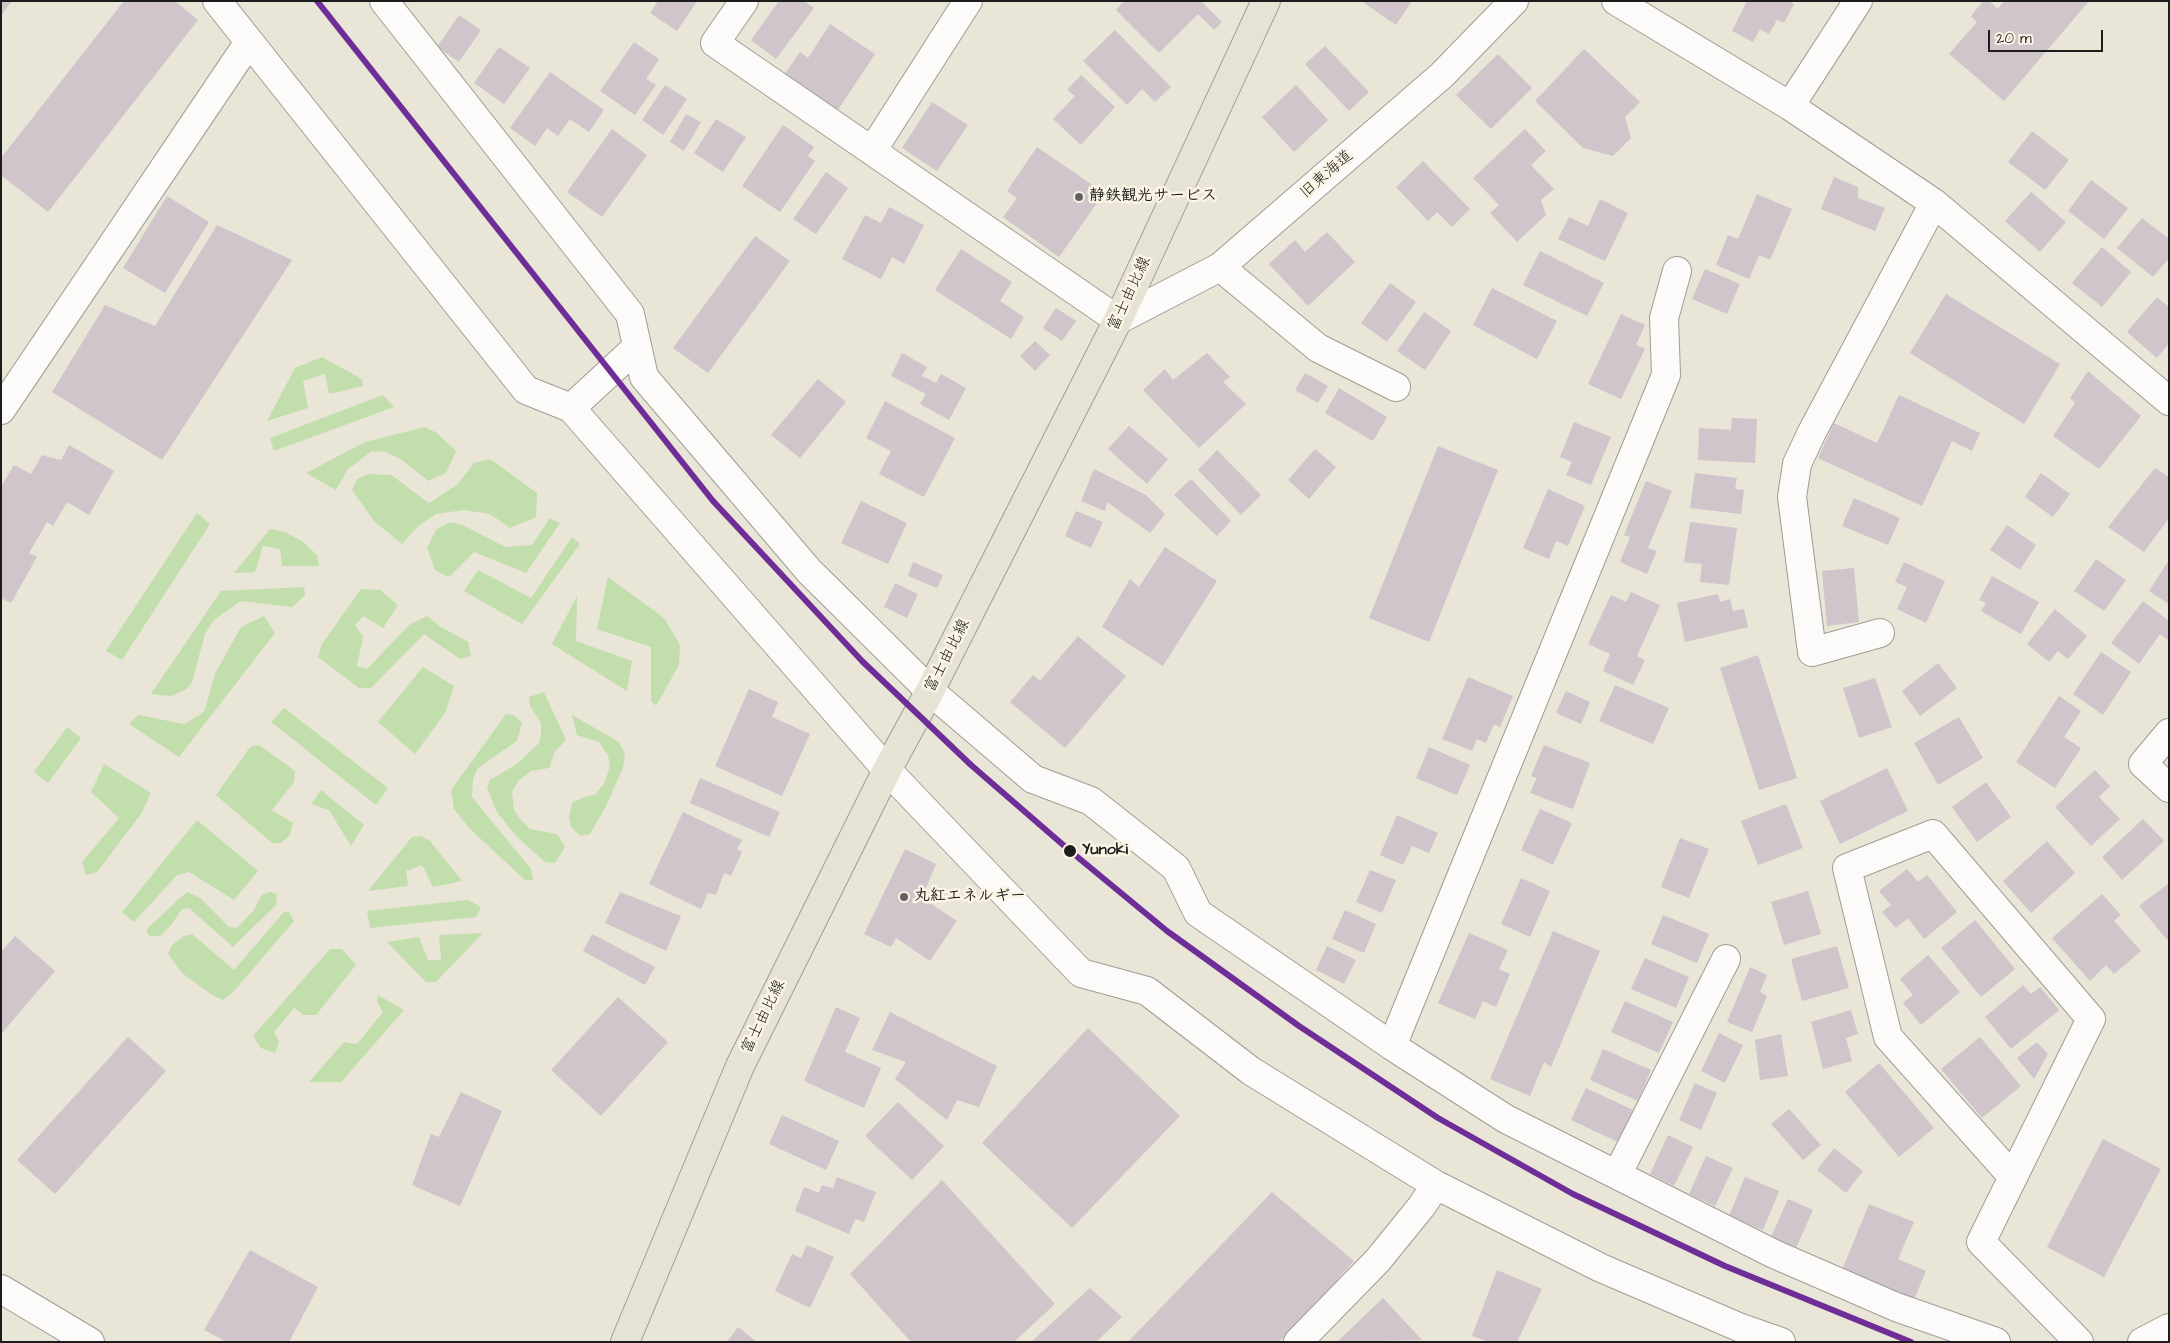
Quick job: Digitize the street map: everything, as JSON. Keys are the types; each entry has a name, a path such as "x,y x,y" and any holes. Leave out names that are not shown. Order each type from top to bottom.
{"main road":[{"name":"富士由比線","path":"625,1342 740,1066 887,770 930,691 1118,320 1266,1"}],"street":[{"path":"217,1 526,390 571,408 887,770 1081,973 1147,991 1251,1071 1436,1185 1602,1268 1740,1328 1781,1342"},
{"path":"384,1 630,314 644,378 809,571 930,691 1033,778 1091,801 1176,868 1198,913 1392,1046 1506,1119 1774,1254 1896,1307 1996,1342"},
{"path":"744,1 715,43 1118,320"},
{"path":"872,150 968,1"},
{"name":"旧東海道","path":"1118,320 1220,267 1442,75 1514,1"},
{"path":"1616,1 1790,106 1934,203 2169,402"},
{"path":"1790,106 1858,1"},
{"path":"1,410 249,42"},
{"path":"1880,633 1812,652 1792,497 1796,464 1934,203"},
{"path":"1220,267 1318,348 1396,387"},
{"path":"1392,1046 1666,375 1664,318 1677,271"},
{"path":"571,408 637,346"},
{"path":"2169,733 2143,764 2169,788"},
{"path":"2012,1176 1888,1037 1847,868 1933,834 2091,1019 1981,1242 2079,1342"},
{"path":"1617,1175 1726,959"},
{"path":"1298,1342 1378,1260 1421,1207 1436,1185"},
{"path":"1,1289 72,1338"},
{"path":"2142,1342 2169,1328"}],"green space":[{"path":"322,357 362,379 363,386 329,394 325,374 303,381 308,408 267,421 295,368"},
{"path":"383,395 394,407 274,451 270,438"},
{"path":"425,427 437,433 456,451 446,473 428,481 402,460 386,452 372,451 348,469 336,490 306,473 365,442"},
{"path":"490,459 537,493 536,517 510,528 490,514 464,510 436,514 418,526 402,544 374,521 352,490 357,479 368,474 391,475 429,503 457,485 474,463"},
{"path":"197,513 210,524 122,660 106,651"},
{"path":"550,518 560,523 526,573 474,552 449,577 435,570 427,548 436,530 450,522 463,525 505,547 532,545"},
{"path":"270,529 285,532 303,542 317,555 319,566 282,566 280,549 263,546 255,572 234,573"},
{"path":"572,537 580,544 522,624 464,591 478,570 531,598"},
{"path":"608,577 664,618 680,645 679,665 656,706 651,700 651,647 597,629"},
{"path":"304,587 305,595 292,607 241,601 214,620 205,634 192,682 187,689 171,696 151,694 221,591"},
{"path":"361,589 380,590 398,605 383,628 363,616 355,625 363,637 357,666 367,669 409,625 427,616 441,627 468,642 471,656 460,659 424,634 371,688 359,688 318,657 322,644"},
{"path":"577,596 576,641 632,661 627,691 552,644"},
{"path":"264,616 275,633 179,757 129,724 138,715 184,724 204,712 215,674 241,627"},
{"path":"423,667 454,686 445,713 415,754 378,722"},
{"path":"544,692 566,740 555,751 549,768 531,771 519,780 512,792 514,810 521,820 530,829 557,834 565,847 555,863 545,862 516,836 497,812 487,788 490,780 517,764 538,744 541,736 541,723 530,706 529,697"},
{"path":"284,708 388,788 376,805 271,722"},
{"path":"506,714 514,715 522,723 517,741 478,768 473,779 472,797 531,869 533,880 525,880 470,829 454,809 451,790"},
{"path":"572,715 619,742 625,754 623,768 606,806 590,834 580,836 571,827 569,818 572,803 584,797 595,795 605,782 610,766 608,755 599,742 577,735"},
{"path":"67,727 81,738 48,783 34,772"},
{"path":"259,745 295,771 294,782 272,810 293,823 290,835 281,843 272,843 216,795 250,747"},
{"path":"104,764 151,793 141,814 97,872 86,875 82,862 119,818 91,792"},
{"path":"321,790 364,825 351,846 329,810 311,804"},
{"path":"197,820 258,871 234,900 189,872 177,875 134,922 122,912"},
{"path":"421,836 430,841 462,881 433,887 422,865 406,871 408,886 368,891 412,837"},
{"path":"188,892 200,898 229,927 237,928 254,910 262,895 270,892 277,894 276,905 233,947 189,908 182,909 171,925 160,936 149,936 146,930"},
{"path":"468,900 481,907 476,917 370,928 367,911"},
{"path":"284,912 289,912 294,921 234,991 223,1000 212,995 182,973 168,954 171,946 184,936 192,934 234,970"},
{"path":"483,933 436,982 426,982 387,942 419,937 428,960 441,960 439,935"},
{"path":"330,949 342,949 356,965 316,1015 303,1015 294,1008 274,1032 279,1042 275,1053 261,1048 253,1036"},
{"path":"378,995 404,1010 341,1082 309,1082 344,1042 357,1044 383,1012 377,1002"}],"building":[{"path":"1,1 12,1 1,15"},
{"path":"124,1 175,1 198,20 48,212 1,175 1,158"},
{"path":"658,1 697,1 677,31 650,13"},
{"path":"779,1 804,1 814,8 776,59 751,40"},
{"path":"1124,1 1201,1 1222,22 1214,30 1198,14 1159,53 1116,10"},
{"path":"1361,1 1412,1 1396,25"},
{"path":"1747,1 1789,1 1794,4 1784,23 1777,20 1769,34 1760,29 1753,42 1732,31"},
{"path":"1983,1 1989,1 1998,9 2004,1 2089,1 2004,101 1949,54 1977,22 1971,16"},
{"path":"459,15 481,30 459,62 437,47"},
{"path":"830,24 875,54 837,111 784,75 800,52 808,58"},
{"path":"1115,30 1171,87 1155,102 1142,89 1127,105 1083,61"},
{"path":"634,42 659,59 646,79 656,85 635,115 600,91"},
{"path":"1325,46 1369,92 1349,111 1305,64"},
{"path":"499,47 530,68 504,104 474,83"},
{"path":"1584,49 1640,102 1625,117 1631,138 1613,156 1583,148 1535,101"},
{"path":"1498,54 1532,88 1491,129 1456,95"},
{"path":"550,72 604,110 589,132 570,119 558,136 547,128 535,146 510,128"},
{"path":"1081,75 1115,107 1081,145 1053,119 1075,96 1067,90"},
{"path":"665,85 687,99 663,135 642,120"},
{"path":"1296,85 1328,120 1294,152 1262,117"},
{"path":"932,102 968,125 937,171 902,148"},
{"path":"686,114 701,122 684,151 670,142"},
{"path":"716,119 746,137 723,172 694,153"},
{"path":"783,125 814,147 808,156 815,161 780,212 742,186"},
{"path":"612,129 647,155 602,217 567,192"},
{"path":"1525,129 1546,151 1531,165 1554,189 1541,200 1546,215 1517,242 1490,213 1499,205 1473,178"},
{"path":"2032,131 2069,160 2045,190 2008,162"},
{"path":"1037,147 1104,193 1059,257 1003,217 1017,198 1007,191"},
{"path":"1423,161 1470,209 1452,227 1437,212 1428,221 1396,187"},
{"path":"826,172 848,188 816,234 793,219"},
{"path":"1834,177 1858,187 1858,198 1885,208 1875,231 1821,209"},
{"path":"2091,180 2128,208 2104,239 2068,211"},
{"path":"2031,192 2066,222 2040,252 2005,221"},
{"path":"1757,194 1792,209 1770,260 1759,255 1749,279 1716,265 1728,235 1738,239"},
{"path":"167,196 209,222 165,293 123,268"},
{"path":"1600,199 1628,213 1605,261 1558,239 1569,217 1588,226"},
{"path":"889,207 924,225 904,264 892,257 881,279 842,259 865,215 881,223"},
{"path":"2142,218 2169,239 2169,258 2153,277 2117,248"},
{"path":"217,225 292,260 162,460 52,392 105,305 155,326"},
{"path":"1327,232 1355,262 1308,306 1269,264 1295,240 1305,252"},
{"path":"755,236 790,261 708,373 673,348"},
{"path":"2102,247 2131,272 2102,307 2072,283"},
{"path":"961,249 1012,282 1000,301 1024,317 1011,339 935,290"},
{"path":"1540,251 1604,283 1587,316 1523,285"},
{"path":"1705,269 1740,284 1727,314 1692,299"},
{"path":"1390,283 1416,302 1387,342 1361,323"},
{"path":"1492,288 1557,321 1537,359 1473,325"},
{"path":"1946,294 2060,364 2024,424 1910,353"},
{"path":"2157,297 2169,307 2169,343 2157,358 2127,332"},
{"path":"1056,308 1076,321 1062,341 1043,328"},
{"path":"1424,312 1451,331 1425,370 1397,351"},
{"path":"1621,314 1645,325 1636,345 1645,349 1621,399 1588,384"},
{"path":"1035,341 1050,355 1035,371 1020,356"},
{"path":"902,353 927,367 922,376 936,383 941,374 966,388 949,420 920,404 926,394 891,376"},
{"path":"1207,353 1230,377 1223,382 1246,404 1199,448 1143,390 1165,369 1173,380"},
{"path":"2088,371 2141,416 2099,469 2053,436 2075,403 2070,398"},
{"path":"1305,373 1328,386 1318,403 1295,390"},
{"path":"818,379 846,402 800,458 771,435"},
{"path":"1339,388 1387,417 1373,441 1325,413"},
{"path":"1899,395 1980,433 1972,451 1952,441 1922,506 1818,458 1834,423 1877,443"},
{"path":"885,401 955,438 924,497 879,474 891,451 866,438"},
{"path":"1732,418 1757,419 1755,463 1698,460 1699,428 1731,430"},
{"path":"1574,422 1611,437 1591,485 1566,475 1572,462 1560,457"},
{"path":"1129,426 1168,459 1147,484 1108,449"},
{"path":"69,445 114,471 89,515 67,502 53,526 47,522 29,553 37,557 11,603 1,598 1,487 14,465 31,474 42,455 61,460"},
{"path":"1438,446 1498,470 1429,642 1369,618"},
{"path":"1315,449 1336,467 1309,499 1288,480"},
{"path":"1217,450 1261,495 1241,515 1198,470"},
{"path":"2155,468 2169,477 2169,518 2144,552 2108,527"},
{"path":"1094,469 1146,495 1165,514 1150,533 1107,502 1105,511 1081,501"},
{"path":"1695,473 1737,478 1735,489 1744,490 1741,514 1690,508"},
{"path":"2041,473 2070,494 2053,517 2025,497"},
{"path":"1191,479 1231,521 1217,536 1174,495"},
{"path":"1646,481 1672,491 1648,548 1657,551 1647,574 1620,562 1630,537 1624,535"},
{"path":"1548,489 1585,506 1568,546 1556,541 1549,559 1523,548"},
{"path":"1854,498 1900,518 1888,545 1842,526"},
{"path":"861,501 907,523 888,564 841,543"},
{"path":"1076,511 1103,522 1091,548 1065,536"},
{"path":"1690,522 1737,528 1729,585 1700,582 1702,564 1684,562"},
{"path":"2007,525 2036,545 2020,570 1990,550"},
{"path":"1165,547 1217,581 1163,666 1102,627 1130,579 1139,587"},
{"path":"2096,559 2126,580 2104,611 2074,591"},
{"path":"2169,560 2169,604 2149,591"},
{"path":"913,562 943,575 937,588 908,576"},
{"path":"1904,562 1945,581 1926,623 1897,609 1907,587 1895,582"},
{"path":"1854,568 1859,622 1827,626 1822,571"},
{"path":"1992,576 2039,602 2021,634 1981,611 1986,603 1979,600"},
{"path":"895,583 918,594 907,618 884,607"},
{"path":"1631,592 1660,605 1637,656 1645,660 1633,685 1603,671 1610,654 1588,644 1611,595 1626,602"},
{"path":"1718,594 1720,602 1730,599 1733,611 1744,609 1748,627 1685,642 1677,603"},
{"path":"2143,601 2169,621 2169,641 2160,634 2139,664 2111,643"},
{"path":"2055,609 2087,636 2068,659 2058,651 2049,662 2027,644"},
{"path":"1078,636 1126,676 1065,748 1010,702 1033,675 1040,681"},
{"path":"2101,652 2131,672 2103,715 2073,694"},
{"path":"1758,655 1797,778 1759,790 1720,668"},
{"path":"1938,663 1957,688 1920,716 1902,691"},
{"path":"1468,677 1513,696 1500,727 1494,724 1486,743 1477,739 1472,751 1442,739"},
{"path":"1875,678 1892,727 1859,738 1843,688"},
{"path":"1615,685 1669,708 1653,744 1599,721"},
{"path":"749,689 778,702 772,717 810,734 782,796 715,766"},
{"path":"1566,691 1590,702 1581,724 1556,713"},
{"path":"2059,696 2081,711 2064,737 2081,748 2055,788 2016,762"},
{"path":"1959,717 1983,758 1938,785 1914,743"},
{"path":"1544,745 1590,763 1573,809 1530,793 1537,778 1531,776"},
{"path":"1429,747 1470,765 1457,795 1416,778"},
{"path":"1887,768 1908,811 1840,844 1820,801"},
{"path":"2095,770 2110,786 2099,797 2120,819 2091,846 2055,807"},
{"path":"700,778 780,812 769,837 690,803"},
{"path":"1986,782 2011,817 1977,842 1952,807"},
{"path":"1786,804 1803,848 1758,865 1741,821"},
{"path":"1540,809 1572,823 1553,865 1521,850"},
{"path":"683,812 742,840 737,849 742,852 731,876 724,873 716,895 708,893 701,909 649,884"},
{"path":"1397,815 1438,833 1429,853 1412,846 1403,865 1380,855"},
{"path":"2143,819 2164,841 2122,880 2102,857"},
{"path":"1680,838 1709,849 1689,898 1661,887"},
{"path":"2047,841 2075,873 2031,913 2003,881"},
{"path":"905,849 936,864 922,898 957,921 930,961 896,938 891,947 864,934"},
{"path":"1907,869 1918,882 1927,875 1957,912 1924,939 1908,918 1896,928 1882,912 1891,905 1879,891"},
{"path":"1370,870 1396,880 1382,913 1356,902"},
{"path":"1521,878 1550,891 1530,937 1501,924"},
{"path":"2169,883 2169,942 2139,906"},
{"path":"1808,891 1821,934 1784,945 1771,902"},
{"path":"620,892 681,916 666,951 605,923"},
{"path":"2102,894 2121,915 2114,921 2141,951 2114,974 2106,965 2090,981 2052,938"},
{"path":"1345,910 1376,924 1364,953 1332,939"},
{"path":"1663,915 1709,934 1697,963 1651,944"},
{"path":"1975,920 2015,969 1981,997 1941,948"},
{"path":"1553,931 1600,951 1551,1067 1544,1062 1530,1096 1490,1079"},
{"path":"1469,933 1508,950 1499,969 1510,974 1496,1007 1483,1001 1475,1019 1438,1003"},
{"path":"592,934 655,967 645,985 583,951"},
{"path":"15,936 55,971 1,1034 1,952"},
{"path":"1327,946 1356,960 1344,984 1316,970"},
{"path":"1837,946 1849,988 1802,1001 1791,959"},
{"path":"1928,955 1960,992 1921,1025 1903,1003 1913,995 1900,979"},
{"path":"1645,958 1689,977 1676,1008 1631,989"},
{"path":"1750,967 1767,975 1760,992 1767,996 1752,1032 1727,1022"},
{"path":"2023,985 2031,994 2040,987 2059,1010 2011,1049 1985,1017"},
{"path":"618,997 668,1042 601,1116 551,1070"},
{"path":"1625,1001 1673,1022 1659,1053 1611,1032"},
{"path":"836,1007 860,1018 845,1052 881,1068 864,1108 804,1081"},
{"path":"1851,1010 1858,1034 1846,1038 1852,1061 1823,1069 1811,1022"},
{"path":"890,1012 997,1066 979,1107 957,1100 947,1120 895,1079 906,1062 872,1050"},
{"path":"1088,1028 1180,1116 1072,1228 982,1143"},
{"path":"1719,1033 1743,1045 1725,1083 1701,1071"},
{"path":"1781,1034 1788,1076 1760,1080 1755,1040"},
{"path":"128,1037 166,1071 55,1194 17,1160"},
{"path":"1980,1037 2021,1086 1982,1118 1941,1069"},
{"path":"2037,1042 2048,1054 2034,1079 2017,1058"},
{"path":"1603,1049 1651,1070 1638,1101 1590,1080"},
{"path":"1879,1063 1934,1128 1899,1157 1845,1092"},
{"path":"1695,1083 1717,1093 1701,1130 1679,1120"},
{"path":"1586,1088 1633,1110 1618,1142 1571,1120"},
{"path":"461,1092 502,1111 460,1206 412,1185 431,1134 439,1137"},
{"path":"898,1102 944,1146 912,1180 865,1136"},
{"path":"1789,1109 1821,1145 1803,1160 1771,1124"},
{"path":"782,1115 839,1141 826,1170 769,1144"},
{"path":"1668,1135 1693,1147 1674,1186 1650,1174"},
{"path":"2103,1139 2161,1169 2104,1277 2047,1247"},
{"path":"1834,1148 1863,1171 1846,1193 1817,1170"},
{"path":"1706,1156 1733,1168 1715,1206 1689,1194"},
{"path":"837,1177 876,1192 864,1222 855,1219 849,1234 795,1211 804,1187 819,1193 822,1185 833,1188"},
{"path":"1745,1177 1779,1191 1763,1230 1729,1216"},
{"path":"942,1180 1055,1304 1014,1342 911,1342 850,1274"},
{"path":"1272,1192 1354,1261 1289,1334 1278,1342 1128,1342"},
{"path":"1788,1199 1813,1210 1796,1248 1771,1237"},
{"path":"1869,1204 1914,1222 1898,1259 1926,1271 1914,1300 1842,1270"},
{"path":"807,1245 834,1257 810,1308 775,1291 792,1254 801,1258"},
{"path":"250,1250 318,1287 289,1342 227,1342 204,1330"},
{"path":"1497,1270 1542,1289 1517,1342 1490,1342 1472,1336"},
{"path":"1090,1288 1122,1317 1096,1342 1031,1342"},
{"path":"1383,1298 1422,1340 1337,1342"},
{"path":"738,1327 757,1342 727,1342"}],"transit line":[{"path":"317,1 713,501 862,661 971,765 1069,850 1167,931 1299,1026 1438,1118 1573,1194 1725,1266 1911,1342"}],"place":[{"name":"静鉄観光サービス","path":"1079,197"},
{"name":"Yunoki","path":"1070,851"},
{"name":"丸紅エネルギー","path":"904,897"}]}
